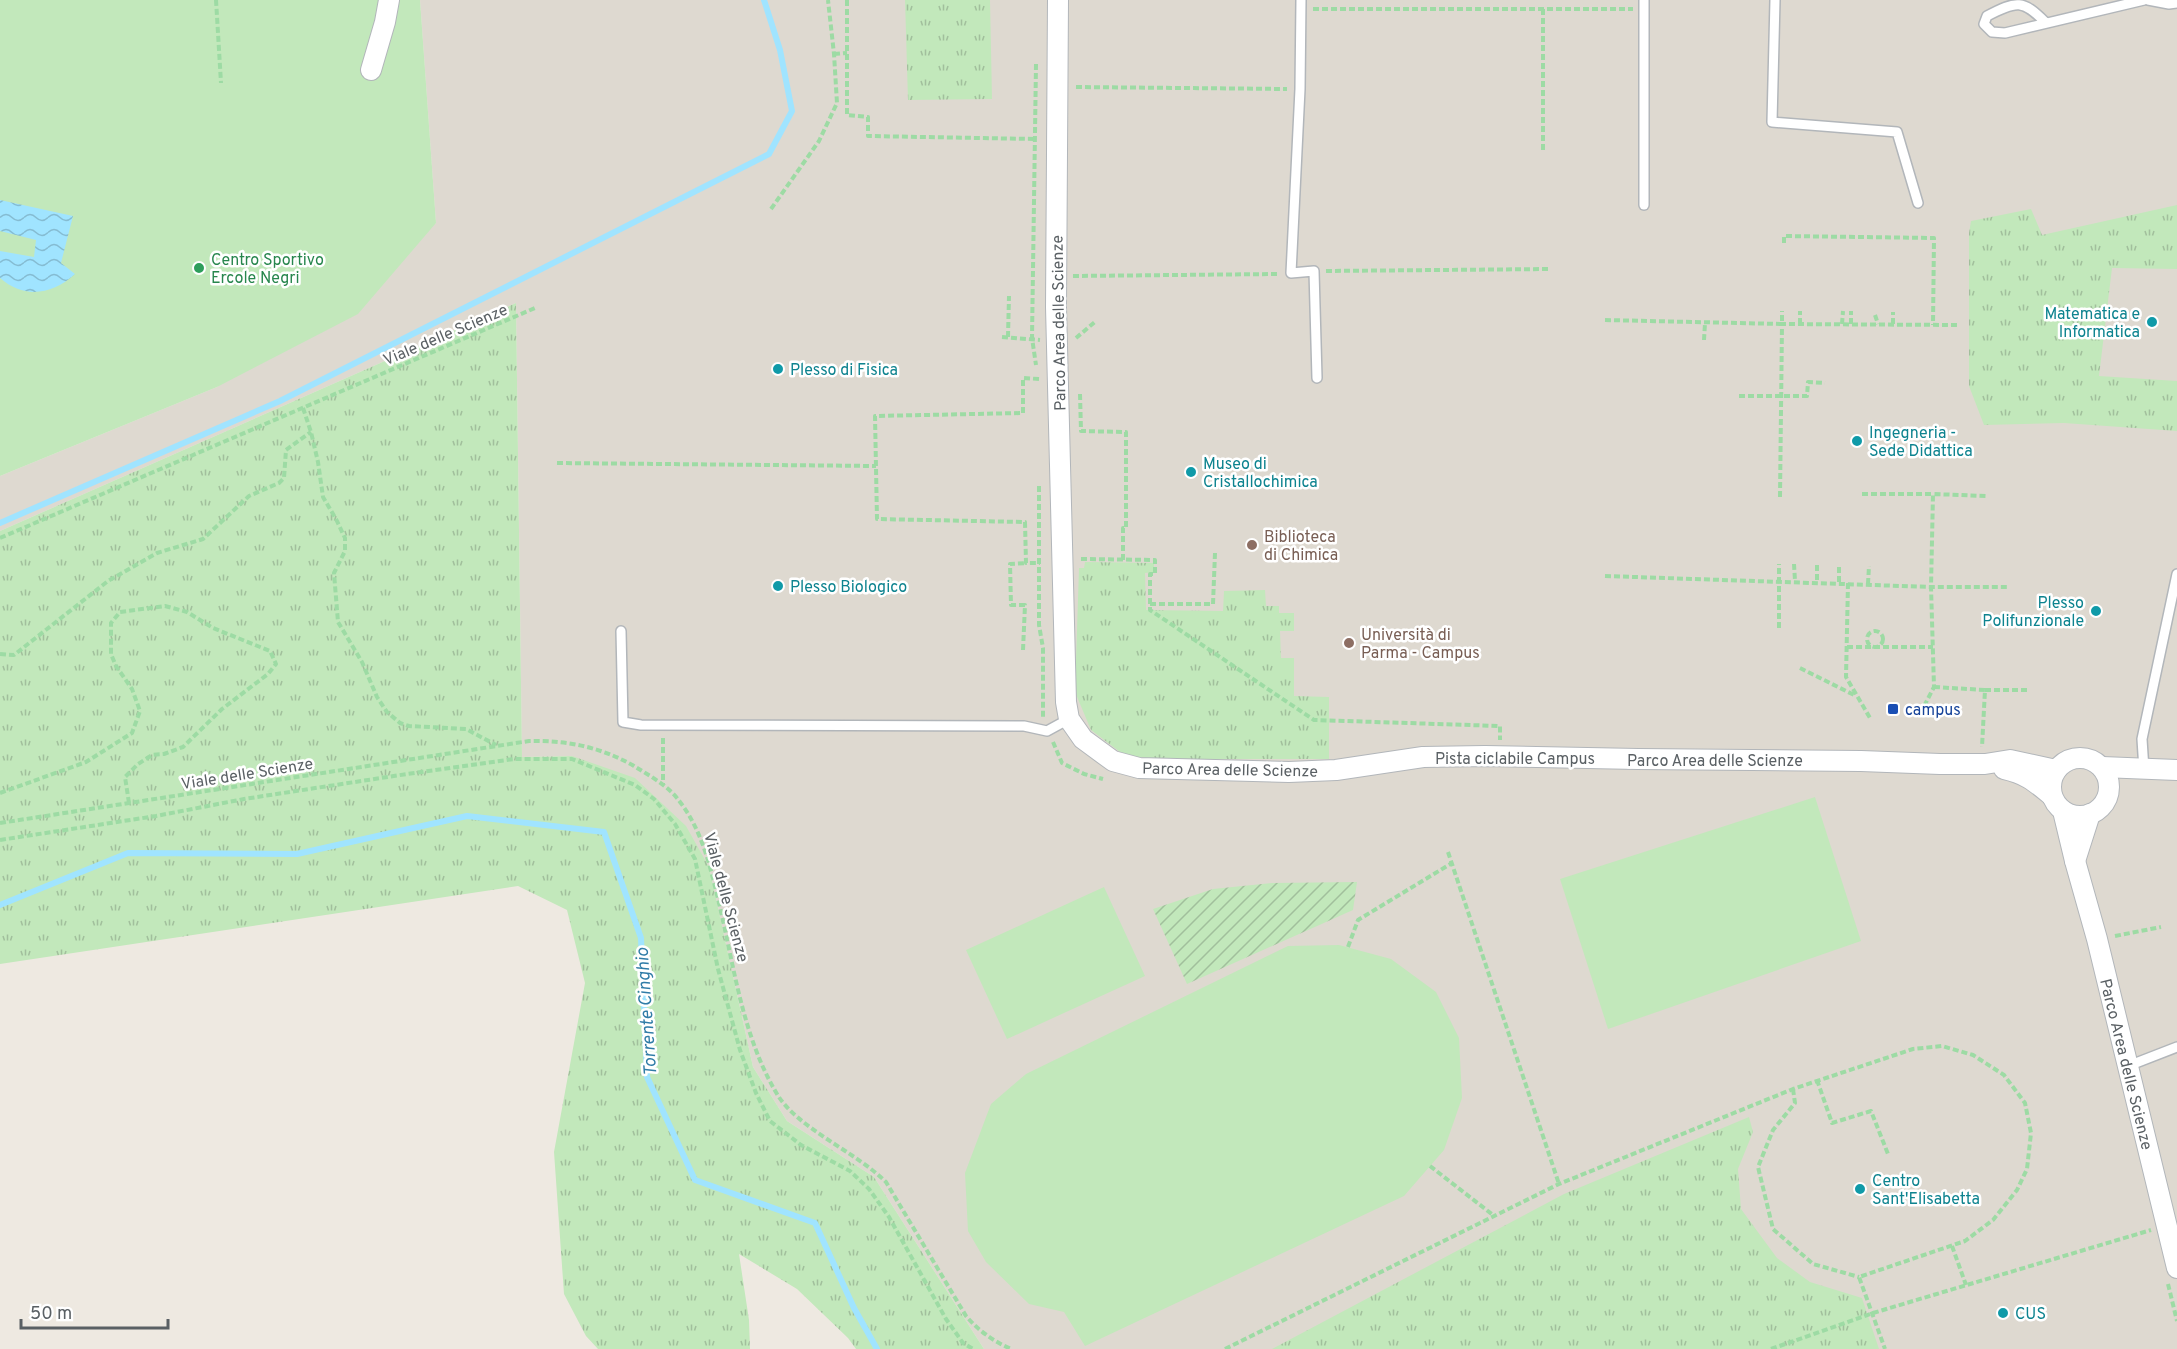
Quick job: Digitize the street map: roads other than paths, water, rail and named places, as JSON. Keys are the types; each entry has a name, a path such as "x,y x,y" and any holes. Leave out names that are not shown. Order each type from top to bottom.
{"street":[{"path":"371,70 389,0"},
{"name":"Parco Area delle Scienze","path":"1058,0 1056,276 1067,338 1063,562 1066,702 1069,719 1083,739 1098,752 1113,761 1139,768 1290,772 1336,770 1423,757 1485,756 1983,764 2010,760 2056,770"},
{"path":"2102,767 2108,783 2105,802 2091,814 2081,816 2063,811 2051,795 2052,778 2062,764 2078,758 2086,759 2102,767 2177,770"},
{"name":"Parco Area delle Scienze","path":"1983,764 2019,772 2051,795"},
{"path":"2108,794 2144,770"},
{"name":"Parco Area delle Scienze","path":"2063,811 2097,939 2177,1268"},
{"path":"2075,861 2091,814"}],"lane":[{"path":"1774,0 1772,122 1897,132 1918,203"},
{"path":"2045,22 2031,5 2020,1 1987,16 1984,24 1992,32 2005,33 2146,0 2177,3"},
{"path":"1644,4 1644,206"},
{"path":"1301,5 1300,89 1291,273 1314,272 1317,378"},
{"path":"2144,770 2142,739 2177,574"},
{"path":"621,631 623,722 641,725 1024,726 1047,730 1069,719"},
{"path":"2128,1066 2177,1047"}],"water":[{"path":"0,200 73,216 61,263 75,274 57,286 38,292 19,289 0,278 0,251 34,257 36,240 0,231"}],"waterway":[{"path":"0,523 280,401 769,154 792,111 780,50 764,0"},
{"name":"Torrente Cinghio","path":"0,905 128,853 297,854 467,816 604,832 641,938 647,1077 695,1180 815,1223 854,1308 877,1349"}],"place":[{"name":"Centro Sportivo Ercole Negri","path":"199,268"},
{"name":"Matematica e Informatica","path":"2152,322"},
{"name":"Plesso di Fisica","path":"778,369"},
{"name":"Ingegneria - Sede Didattica","path":"1857,441"},
{"name":"Museo di Cristallochimica","path":"1191,472"},
{"name":"Biblioteca di Chimica","path":"1252,545"},
{"name":"Plesso Biologico","path":"778,586"},
{"name":"Plesso Polifunzionale","path":"2096,611"},
{"name":"Università di Parma - Campus","path":"1349,643"},
{"name":"campus","path":"1893,709"},
{"name":"Centro Sant'Elisabetta","path":"1860,1189"},
{"name":"CUS","path":"2003,1313"}]}
